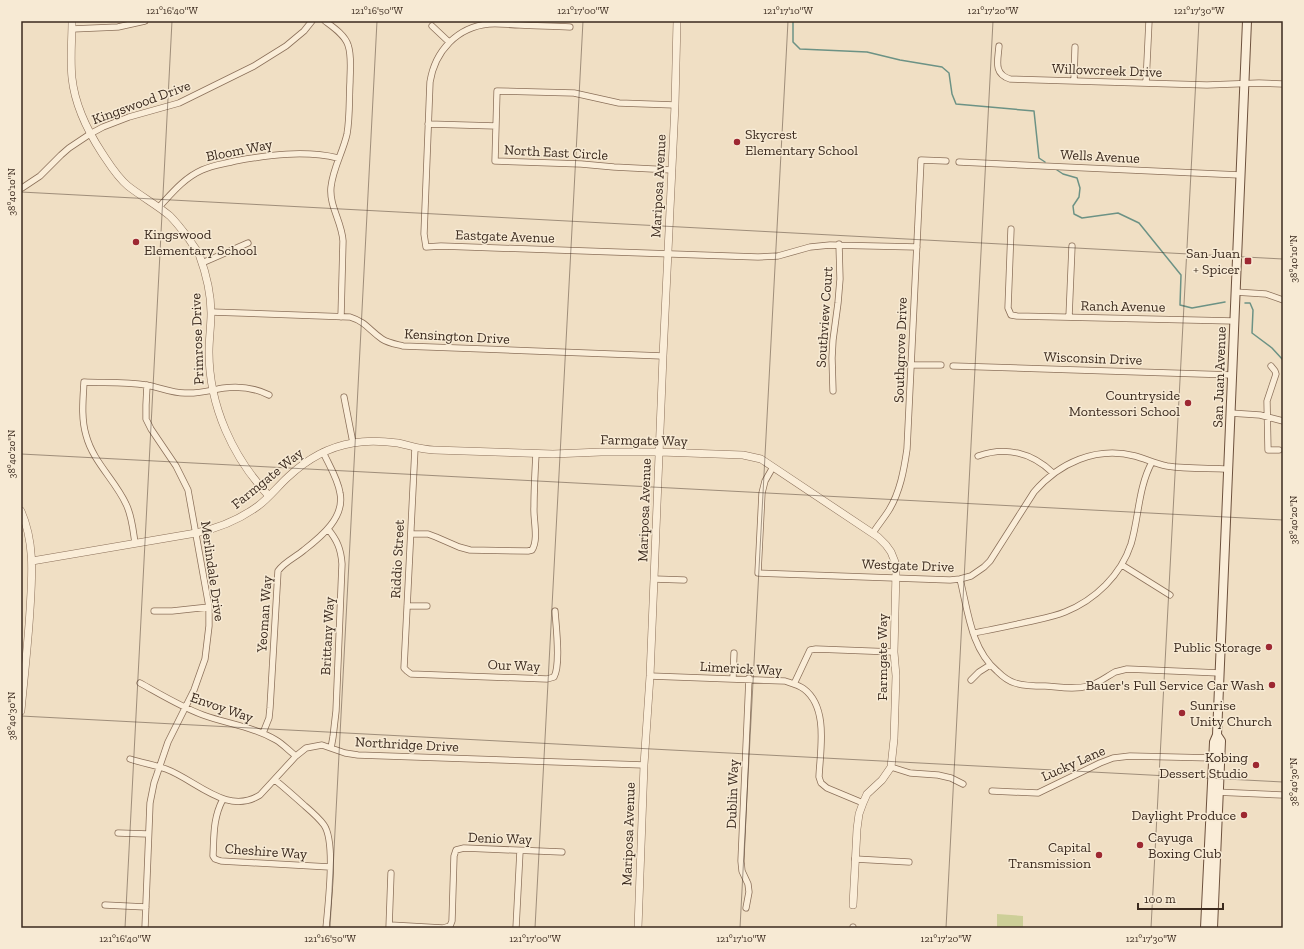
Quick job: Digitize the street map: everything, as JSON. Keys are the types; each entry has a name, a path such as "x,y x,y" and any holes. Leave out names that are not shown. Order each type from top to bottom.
{"main road":[{"name":"San Juan Avenue","path":"1213,928 1216,872 1213,758 1214,742 1217,735 1220,673 1247,21"},
{"name":"San Juan Avenue","path":"1204,928 1215,792 1221,741 1217,735"},
{"path":"1209,928 1210,910 1206,900 1210,897 1211,880 1216,872"}],"street":[{"path":"72,25 118,27 145,21"},
{"name":"Kingswood Drive","path":"22,188 40,176 69,148 90,134 116,122 164,108 200,93 254,66 286,46 304,31 312,21"},
{"path":"325,21 343,37 348,45 350,60 349,115 347,133 338,158 331,189 333,205 342,231 343,240 341,317"},
{"name":"Mariposa Avenue","path":"638,928 644,765 650,676 675,105 677,21"},
{"path":"1146,83 1149,21"},
{"name":"Eastgate Avenue","path":"570,27 531,23 494,24 481,26 464,32 449,42 438,56 431,73 430,82 424,234 426,247 441,246 771,257 816,246 839,244 917,247"},
{"name":"Primrose Drive","path":"72,25 72,79 78,106 90,134 119,177 159,207 178,224 198,253 208,286 211,312 209,368 212,391 220,418 230,438 251,474 269,496"},
{"path":"432,26 449,42"},
{"name":"Willowcreek Drive","path":"999,46 997,66 999,72 1006,78 1010,79 1146,83 1283,84"},
{"path":"1074,80 1075,47"},
{"name":"North East Circle","path":"672,170 614,168 587,164 495,161 497,91 568,93 619,102 675,105"},
{"path":"428,124 496,126"},
{"name":"Bloom Way","path":"159,207 178,186 202,170 216,165 257,157 288,154 324,155 338,158"},
{"name":"Southgrove Drive","path":"873,533 892,504 905,465 912,365 921,160 946,161"},
{"name":"Wells Avenue","path":"959,162 1240,175"},
{"name":"Ranch Avenue","path":"1011,229 1008,308 1011,315 1234,321"},
{"path":"202,263 248,243"},
{"name":"Southview Court","path":"833,391 833,340 840,287 839,244"},
{"path":"1069,317 1072,246"},
{"path":"1236,292 1266,294 1283,300"},
{"name":"Kensington Drive","path":"211,312 341,317 364,323 383,340 392,344 403,346 663,356"},
{"path":"912,365 941,365"},
{"name":"Wisconsin Drive","path":"953,366 1232,375"},
{"path":"1271,366 1276,374 1268,396 1268,450 1280,450"},
{"path":"135,544 130,516 126,504 94,456 86,436 83,416 84,382 147,385 194,394 229,388 250,388 269,395"},
{"name":"Merlindale Drive","path":"145,928 150,804 159,767 168,742 194,690 205,659 209,626 209,607 188,490 182,476 146,419 147,385"},
{"path":"344,397 353,443"},
{"path":"1230,413 1267,416 1283,421"},
{"name":"Farmgate Way","path":"32,561 196,533 218,527 238,519 257,507 295,470 311,459 323,452 353,443 370,441 386,442 434,450 536,454 660,452 749,456 761,459 873,533 883,541 891,552 895,562 894,652 896,676 894,739 890,768 882,780 868,794 862,803 859,814 853,904"},
{"name":"Riddio Street","path":"406,671 404,668 415,448"},
{"path":"978,456 993,451 1022,453 1039,461 1053,473"},
{"name":"Yeoman Way","path":"263,733 269,718 270,708 278,571 281,566 305,549 328,529 338,514 341,501 340,492 323,452"},
{"name":"Westgate Drive","path":"773,467 765,481 762,493 758,572 950,580 960,579 978,572 990,561 1034,492 1053,473 1075,460 1104,453 1124,454 1171,466 1228,469"},
{"path":"411,534 428,534 470,550 528,552 532,550 534,546 536,454"},
{"path":"973,633 1054,616 1074,608 1100,591 1122,565 1131,545 1139,512 1140,494 1152,462"},
{"path":"21,511 30,538 32,561 30,617 23,669 21,711"},
{"name":"Brittany Way","path":"328,529 336,538 342,564 336,710 334,737 331,748"},
{"path":"1122,565 1170,595"},
{"path":"654,579 684,580"},
{"path":"960,579 973,633 982,655 990,665 1006,679 1015,683 1027,686 1074,688 1098,683 1116,672 1127,669 1220,673"},
{"path":"407,606 427,606"},
{"path":"154,611 172,611 209,607"},
{"name":"Our Way","path":"406,671 411,674 554,677 556,673 558,647 554,611"},
{"path":"794,684 810,650 894,652"},
{"path":"733,678 734,653"},
{"path":"971,680 979,672 990,665"},
{"name":"Limerick Way","path":"650,676 749,678 785,681 804,689 812,698 818,710 821,729 819,777 821,783 827,788 862,803"},
{"name":"Dublin Way","path":"746,908 749,892 748,884 742,871 741,861 749,678"},
{"name":"Envoy Way","path":"140,683 185,707 214,719 263,733 278,741 296,756"},
{"name":"Northridge Drive","path":"130,759 167,769 222,799 237,802 252,800 260,795 296,756 306,748 322,745 345,753 358,755 644,765"},
{"name":"Lucky Lane","path":"992,792 1038,793 1113,758 1130,756 1213,758"},
{"path":"890,768 910,773 938,775 952,778 963,784"},
{"path":"275,780 319,818 325,826 328,834 330,845 330,867 326,928"},
{"path":"1215,792 1283,795"},
{"name":"Cheshire Way","path":"222,799 218,807 215,820 215,859 221,861 330,867"},
{"path":"118,833 148,834"},
{"name":"Denio Way","path":"390,927 443,928 450,926 452,921 454,856 456,850 464,848 562,852"},
{"path":"516,928 520,851"},
{"path":"855,860 909,862"},
{"path":"390,927 391,873"},
{"path":"105,905 146,907"}],"green space":[{"path":"997,914 1023,916 1023,928 997,928"}],"waterway":[{"path":"793,21 793,42 800,49 867,52 900,60 942,67 949,73 952,94 956,104 1034,111 1039,158 1045,162"},
{"path":"1057,170 1063,174 1077,178 1080,188 1079,197 1073,206 1074,214 1082,218 1118,213 1139,223 1181,275 1180,305 1192,308 1225,302"},
{"path":"1245,303 1250,303 1253,310 1252,333 1272,348 1283,360"}],"place":[{"name":"Skycrest Elementary School","path":"737,142"},
{"name":"Kingswood Elementary School","path":"136,242"},
{"name":"San Juan + Spicer","path":"1248,261"},
{"name":"Countryside Montessori School","path":"1188,403"},
{"name":"Public Storage","path":"1269,647"},
{"name":"Bauer's Full Service Car Wash","path":"1272,685"},
{"name":"Sunrise Unity Church","path":"1182,713"},
{"name":"Kobing Dessert Studio","path":"1256,765"},
{"name":"Daylight Produce","path":"1244,815"},
{"name":"Cayuga Boxing Club","path":"1140,845"},
{"name":"Capital Transmission","path":"1099,855"}]}
